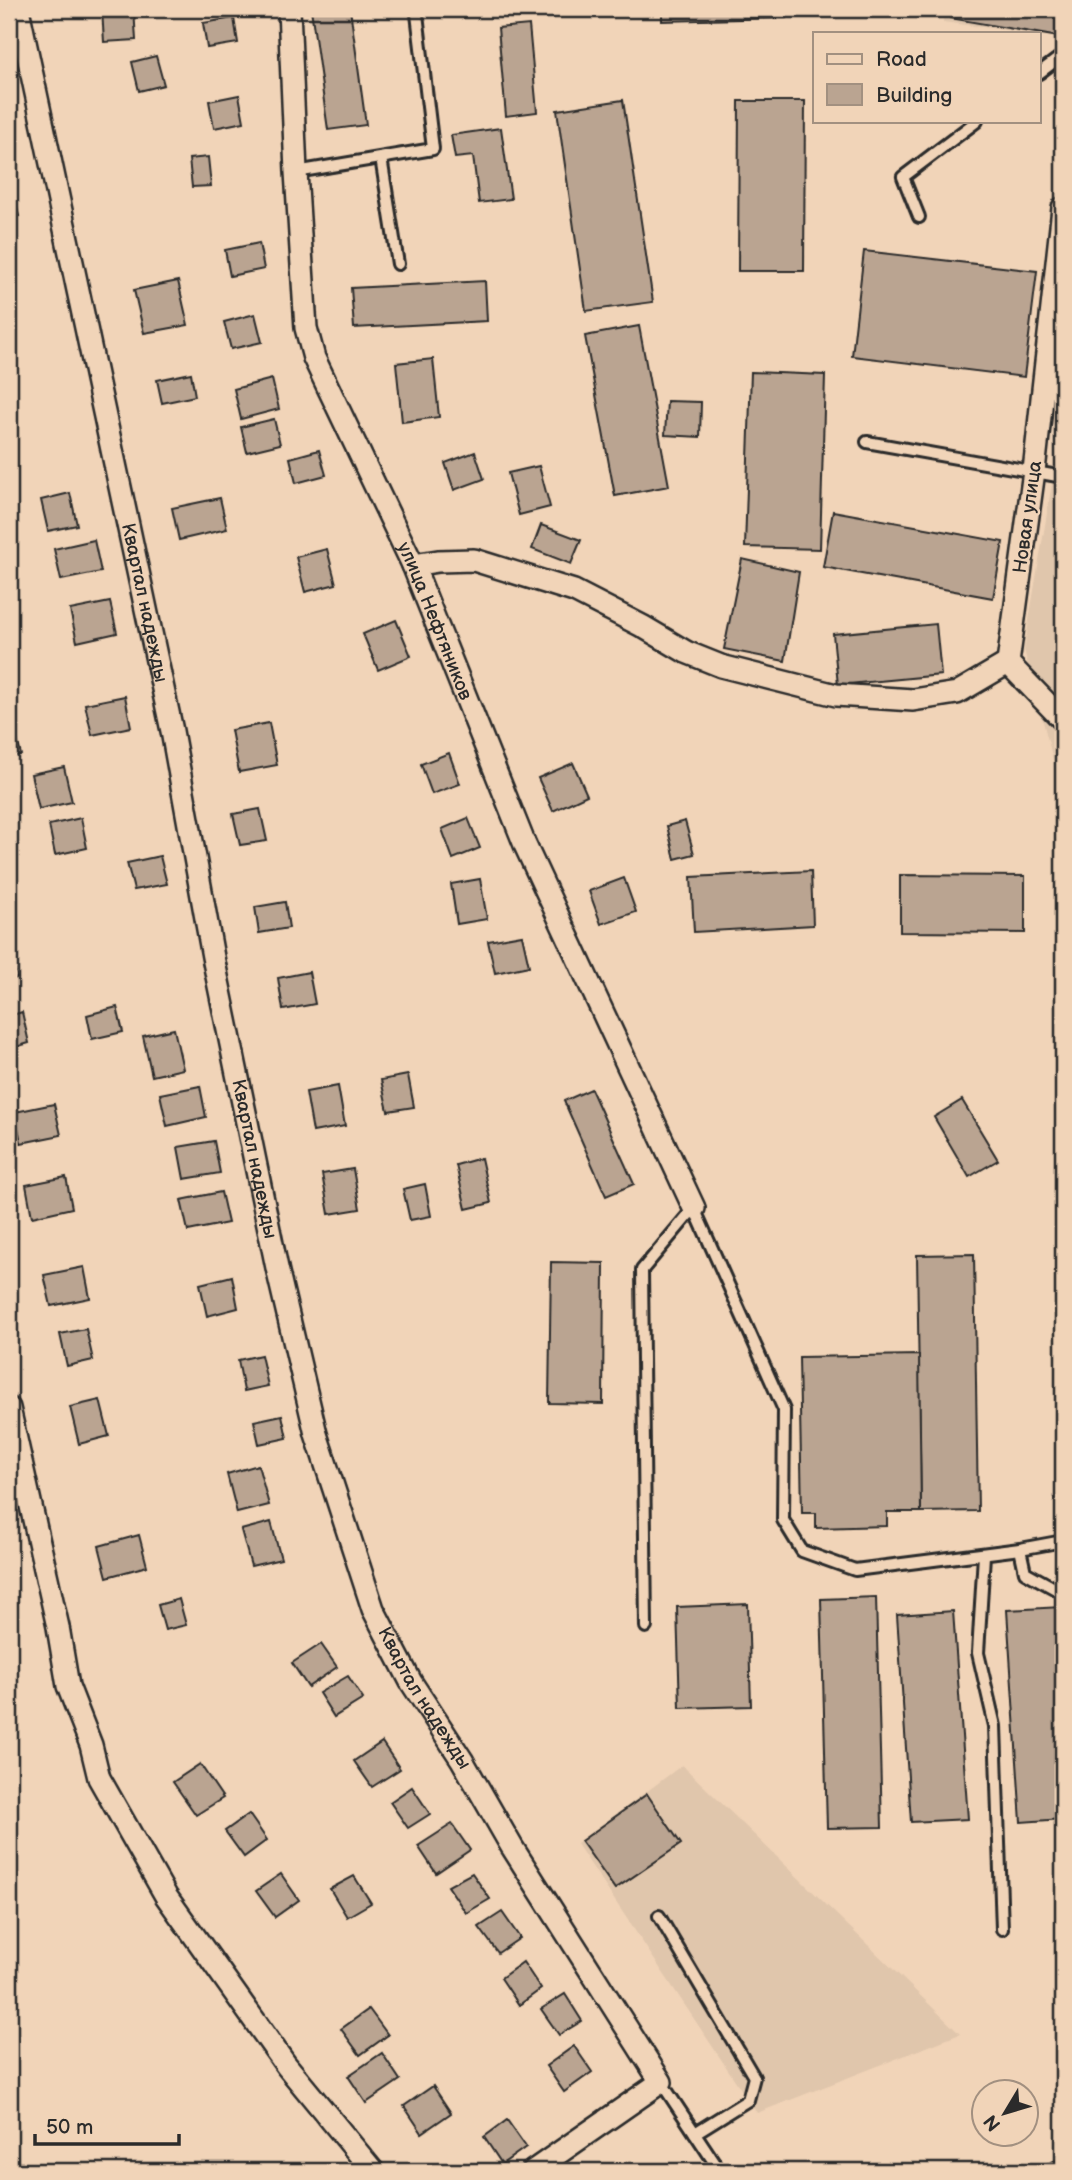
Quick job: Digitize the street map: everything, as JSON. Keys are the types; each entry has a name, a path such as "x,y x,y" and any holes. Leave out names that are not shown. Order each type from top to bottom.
{"street":[{"name":"Квартал надежды","path":"18,9 172,731 213,957 277,1268 316,1434 373,1609 411,1682 661,2082"},
{"name":"улица Нефтяников","path":"289,9 306,328 314,358 413,565 525,845 694,1208"},
{"name":"Новая улица","path":"1008,663 1034,471 1063,208"},
{"path":"413,565 474,560 574,591 642,625 685,652 721,666 836,695 913,700 957,693 1008,663 1063,720"},
{"path":"9,1408 58,1627 68,1686 99,1778 166,1896 286,2065 373,2171"},
{"path":"533,2171 661,2082"}],"lane":[{"path":"296,172 433,149 418,15"},
{"path":"1040,72 1063,55"},
{"path":"919,217 903,177 976,122"},
{"path":"381,158 398,264"},
{"path":"867,442 1063,477"},
{"path":"646,1627 642,1270 694,1208 784,1410 783,1520 802,1551 855,1570 984,1555 1063,1542"},
{"path":"1020,1549 1025,1572 1063,1593"},
{"path":"984,1555 978,1653 995,1726 1002,1929"},
{"path":"659,1916 754,2077 748,2100 695,2133"},
{"path":"661,2082 720,2171"},
{"path":"1048,2171 1063,2165"}],"shaded area":[{"path":"944,9 1062,9 1059,37 1040,35 1040,32 943,22"},
{"path":"1063,418 1063,797 1024,650"},
{"path":"682,1765 960,2034 757,2113 577,1844"}],"building":[{"path":"102,9 134,9 136,40 104,42"},
{"path":"311,9 350,9 366,125 328,130"},
{"path":"582,9 640,9 641,12 582,15"},
{"path":"662,9 786,9 786,18 662,21"},
{"path":"950,9 1062,9 1059,37 950,18"},
{"path":"234,18 238,43 207,48 203,23"},
{"path":"529,25 537,112 506,116 498,28"},
{"path":"156,56 164,85 139,91 132,62"},
{"path":"239,95 244,122 214,128 209,101"},
{"path":"623,100 653,302 586,311 557,110"},
{"path":"739,101 805,101 804,271 738,271"},
{"path":"501,128 511,199 479,203 473,156 455,158 451,135"},
{"path":"208,157 211,186 192,187 189,159"},
{"path":"14,196 19,216 9,219 9,197"},
{"path":"259,243 264,269 230,276 225,250"},
{"path":"864,251 1037,271 1024,377 852,356"},
{"path":"178,281 188,325 144,333 134,290"},
{"path":"485,281 487,321 354,328 351,288"},
{"path":"255,314 262,342 231,349 224,322"},
{"path":"639,326 669,486 615,496 585,336"},
{"path":"433,359 439,417 402,422 396,363"},
{"path":"751,372 825,375 820,549 745,547"},
{"path":"191,373 195,396 162,403 157,380"},
{"path":"272,379 279,409 241,419 234,389"},
{"path":"667,401 701,402 700,437 665,435"},
{"path":"274,419 280,444 247,452 241,427"},
{"path":"319,450 326,475 296,483 290,458"},
{"path":"475,452 484,479 454,490 445,463"},
{"path":"539,466 550,507 519,515 508,473"},
{"path":"70,493 77,525 48,531 41,500"},
{"path":"220,498 227,529 179,540 172,508"},
{"path":"833,511 1003,542 993,598 823,567"},
{"path":"541,525 581,540 571,564 532,549"},
{"path":"94,540 101,572 61,580 54,549"},
{"path":"327,549 336,584 305,592 296,557"},
{"path":"742,559 799,572 785,661 724,649"},
{"path":"110,602 117,633 77,642 70,610"},
{"path":"396,620 411,656 378,670 363,634"},
{"path":"936,624 941,675 838,685 833,634"},
{"path":"125,696 131,727 92,735 85,704"},
{"path":"269,723 277,765 239,772 231,730"},
{"path":"15,731 21,755 9,757 9,733"},
{"path":"449,753 460,784 432,794 421,764"},
{"path":"573,763 587,795 553,811 538,778"},
{"path":"64,767 72,802 39,809 31,774"},
{"path":"260,809 267,841 240,845 233,814"},
{"path":"81,818 87,848 55,855 49,825"},
{"path":"468,818 480,848 453,859 442,829"},
{"path":"685,821 694,854 675,859 667,826"},
{"path":"160,856 167,884 134,890 127,863"},
{"path":"811,871 813,925 694,932 691,877"},
{"path":"900,875 1025,876 1025,933 900,932"},
{"path":"624,878 636,912 601,924 589,891"},
{"path":"480,879 487,919 457,924 451,884"},
{"path":"285,902 289,928 259,933 255,907"},
{"path":"522,935 529,966 495,973 488,941"},
{"path":"11,947 17,978 9,980 9,948"},
{"path":"309,972 315,1004 283,1010 278,978"},
{"path":"117,1007 123,1032 92,1039 87,1015"},
{"path":"22,1012 29,1043 9,1049 9,1016"},
{"path":"174,1029 183,1069 152,1076 143,1036"},
{"path":"408,1075 414,1107 388,1111 381,1080"},
{"path":"200,1086 206,1117 167,1126 160,1094"},
{"path":"338,1086 345,1126 313,1132 306,1092"},
{"path":"591,1089 634,1184 606,1196 564,1101"},
{"path":"962,1100 998,1160 969,1177 934,1117"},
{"path":"54,1104 61,1135 21,1143 15,1112"},
{"path":"214,1141 220,1173 184,1179 178,1147"},
{"path":"481,1158 491,1203 466,1209 456,1165"},
{"path":"353,1169 360,1209 329,1214 322,1174"},
{"path":"66,1177 72,1208 32,1217 26,1185"},
{"path":"425,1184 431,1216 410,1220 403,1189"},
{"path":"221,1192 228,1223 188,1231 181,1200"},
{"path":"974,1254 978,1511 921,1512 917,1255"},
{"path":"551,1262 604,1263 603,1404 549,1403"},
{"path":"84,1267 90,1298 51,1306 44,1275"},
{"path":"232,1276 238,1308 207,1316 200,1284"},
{"path":"86,1329 93,1360 67,1366 60,1334"},
{"path":"261,1355 268,1386 244,1391 238,1360"},
{"path":"919,1355 921,1512 887,1512 887,1526 816,1528 816,1513 802,1513 799,1357"},
{"path":"100,1400 109,1436 79,1444 70,1407"},
{"path":"282,1415 287,1438 259,1444 254,1421"},
{"path":"258,1465 269,1505 237,1513 227,1474"},
{"path":"271,1522 281,1559 251,1566 241,1530"},
{"path":"139,1535 147,1566 107,1577 99,1546"},
{"path":"876,1597 882,1827 827,1828 821,1599"},
{"path":"179,1599 186,1625 165,1630 158,1605"},
{"path":"748,1604 751,1706 680,1708 677,1607"},
{"path":"1061,1607 1063,1819 1021,1822 1007,1610"},
{"path":"953,1611 968,1819 911,1822 897,1615"},
{"path":"321,1644 337,1667 308,1687 292,1663"},
{"path":"348,1676 363,1699 334,1717 319,1693"},
{"path":"382,1742 400,1769 372,1787 354,1761"},
{"path":"200,1764 223,1798 196,1815 173,1782"},
{"path":"412,1787 430,1814 408,1828 390,1802"},
{"path":"647,1794 681,1844 615,1889 581,1841"},
{"path":"249,1814 267,1840 244,1857 225,1831"},
{"path":"452,1824 470,1850 436,1873 418,1846"},
{"path":"472,1873 490,1899 466,1913 448,1886"},
{"path":"281,1874 299,1900 275,1917 256,1891"},
{"path":"354,1876 371,1903 347,1917 330,1889"},
{"path":"502,1912 520,1938 498,1953 479,1927"},
{"path":"523,1962 541,1989 519,2005 501,1978"},
{"path":"565,1994 582,2021 559,2035 541,2009"},
{"path":"369,2009 388,2035 360,2055 341,2029"},
{"path":"574,2046 592,2072 564,2092 546,2066"},
{"path":"382,2053 400,2080 366,2103 348,2076"},
{"path":"433,2086 451,2113 422,2133 404,2106"},
{"path":"507,2120 526,2147 502,2164 484,2137"}]}
